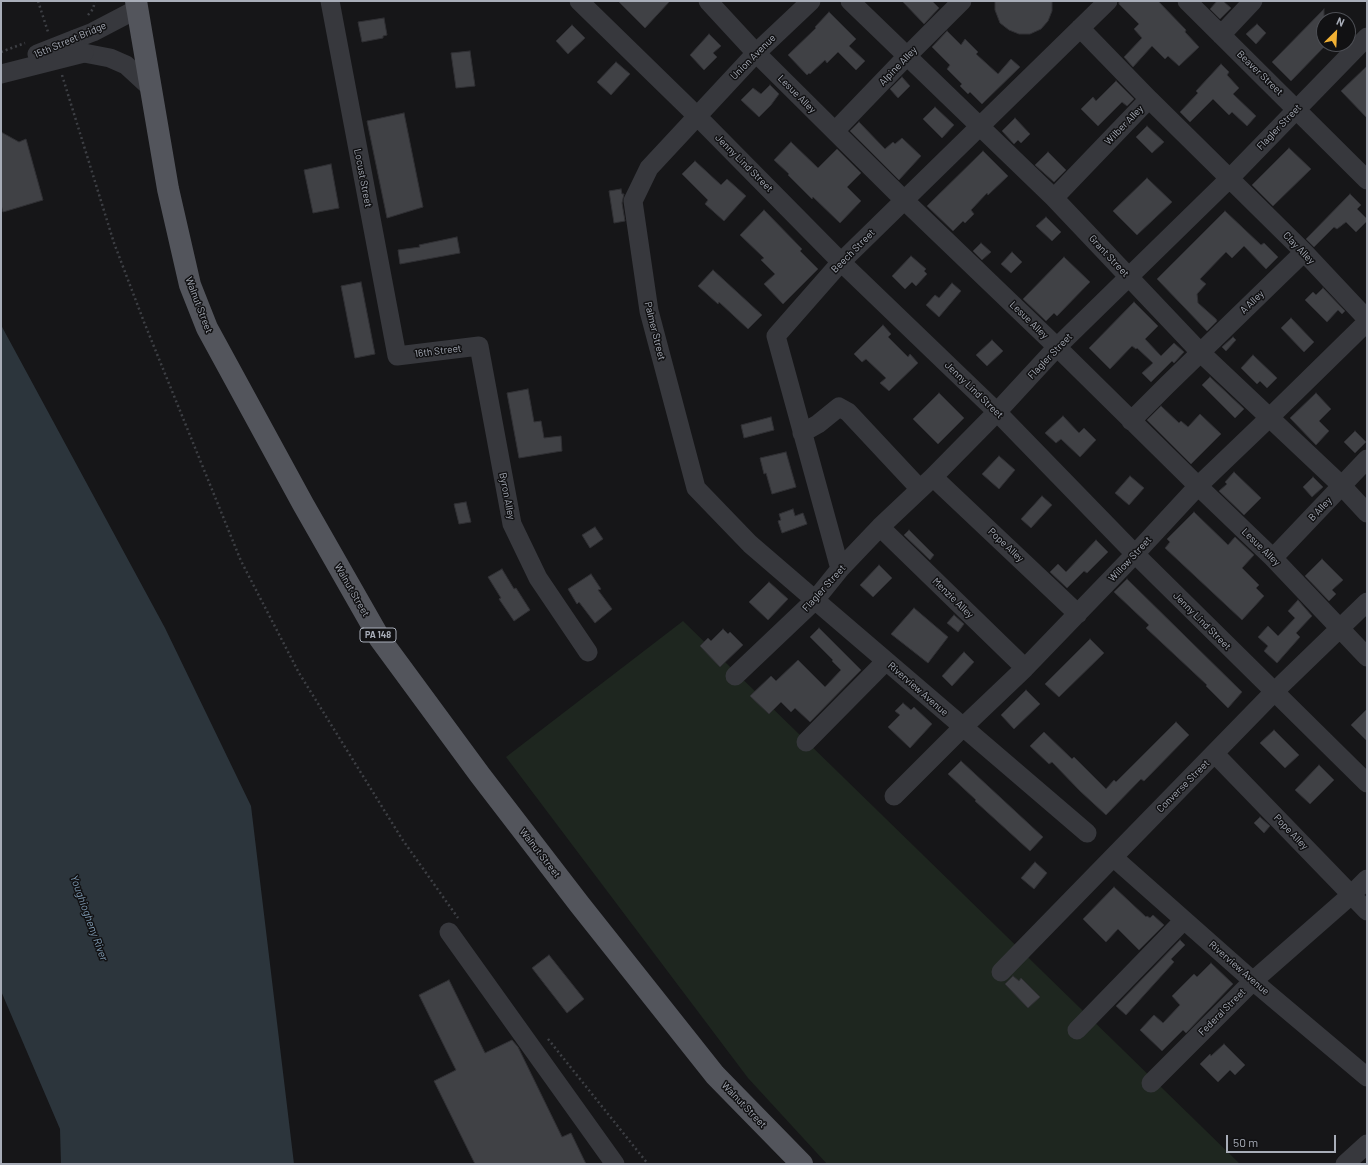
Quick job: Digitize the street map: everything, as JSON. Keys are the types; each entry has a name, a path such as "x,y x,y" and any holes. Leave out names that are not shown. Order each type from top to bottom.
{"main road":[{"name":"Walnut Street","path":"137,5 168,189 190,285 207,328 303,504 380,639 480,775 580,906 715,1075 802,1164"}],"street":[{"name":"Locust Street","path":"330,1 397,356"},
{"name":"Jenny Lind Street","path":"579,1 697,116 841,262 997,412 1135,554 1367,783"},
{"name":"Lesue Alley","path":"708,1 756,53 904,200 1273,558 1367,657"},
{"name":"Union Avenue","path":"697,116 756,53 811,1"},
{"name":"Grant Street","path":"850,1 908,55 1054,198 1200,352 1342,486 1367,513"},
{"name":"Alpine Alley","path":"835,131 962,1"},
{"name":"Beech Street","path":"840,570 776,336 841,262 1108,1"},
{"name":"Beaver Street","path":"1187,1 1367,180"},
{"path":"1221,35 1253,1"},
{"name":"15th Street Bridge","path":"1,70 80,46 93,32 137,5"},
{"path":"1080,28 1149,99"},
{"name":"Flagler Street","path":"735,676 815,600 840,570 880,527 927,483 997,412 1057,347 1230,178 1367,37"},
{"path":"1,74 80,46 126,66 152,89"},
{"name":"Wilber Alley","path":"1054,198 1149,99 1230,178"},
{"name":"Palmer Street","path":"697,116 649,168 633,201 649,311 696,488 750,544"},
{"name":"Clay Alley","path":"1230,178 1304,252 1367,320"},
{"name":"A Alley","path":"1131,421 1304,252"},
{"name":"Willow Street","path":"894,796 1078,614 1198,486 1269,418 1367,320"},
{"name":"16th Street","path":"397,356 479,346"},
{"name":"Byron Alley","path":"479,346 512,524 538,578 588,652"},
{"name":"Pope Alley","path":"802,433 818,424 839,407 848,412 927,483 1078,614"},
{"name":"B Alley","path":"1273,558 1367,459"},
{"name":"Menzie Alley","path":"880,527 1025,668"},
{"name":"Riverview Avenue","path":"750,544 1087,833"},
{"name":"Converse Street","path":"1001,972 1274,692 1367,602"},
{"path":"806,742 886,661"},
{"name":"Pope Alley","path":"1215,754 1367,911"},
{"name":"Riverview Avenue","path":"1113,857 1253,981 1367,1077"},
{"name":"Federal Street","path":"1151,1083 1253,981 1367,879"},
{"path":"1077,1030 1184,920"},
{"path":"455,927 615,1164"},
{"path":"1345,1164 1367,1144"}],"path":[{"path":"38,1 49,37"},
{"path":"88,16 93,9 95,1"},
{"path":"61,72 117,250 147,329 241,561 299,674 455,927"},
{"path":"545,1035 648,1164"}],"shaded area":[{"path":"683,621 1240,1164 827,1164 748,1078 506,757"}],"water":[{"name":"Youghiogheny River","path":"1,325 165,628 251,806 294,1164 61,1164 60,1129 1,991"}],"building":[{"path":"618,1 670,1 645,28"},
{"path":"902,1 932,1 939,8 924,24"},
{"path":"995,1 1052,1 1052,11 1048,21 1041,29 1030,34 1019,34 1009,30 1000,23 995,10"},
{"path":"1119,1 1158,1 1186,30 1185,32 1199,47 1179,66 1168,56 1165,59 1152,46 1133,67 1124,57 1142,38 1134,29 1139,24 1119,4"},
{"path":"1217,1 1223,1 1231,8 1220,19 1210,9"},
{"path":"829,12 856,39 849,46 865,61 856,70 838,52 827,63 825,60 807,75 788,55 816,28 815,27"},
{"path":"1316,17 1316,52 1319,52 1291,81 1272,62"},
{"path":"384,18 387,35 383,36 383,38 362,42 358,22"},
{"path":"1257,24 1266,33 1256,44 1246,34"},
{"path":"572,25 585,38 568,54 556,41"},
{"path":"947,31 961,45 965,39 978,52 976,54 998,74 1011,59 1020,67 982,104 970,92 968,94 960,86 962,84 947,69 950,65 932,47"},
{"path":"709,34 721,46 713,53 717,57 704,70 690,55"},
{"path":"470,51 475,86 456,88 451,53"},
{"path":"616,62 630,74 611,95 597,82"},
{"path":"1221,64 1229,72 1227,75 1239,88 1233,94 1256,116 1247,126 1232,112 1229,115 1213,99 1190,122 1180,112 1198,93 1196,91"},
{"path":"1367,66 1367,118 1341,91"},
{"path":"902,77 910,86 898,98 890,89"},
{"path":"1116,81 1134,99 1127,106 1122,102 1098,126 1081,109 1093,97 1096,101"},
{"path":"770,85 779,94 759,117 741,100 753,88 761,94"},
{"path":"935,107 954,125 942,138 923,119"},
{"path":"404,113 423,207 387,218 367,121"},
{"path":"1015,118 1030,134 1021,143 1018,140 1014,144 1002,131"},
{"path":"859,122 885,149 893,142 895,144 902,138 921,156 899,180 850,131"},
{"path":"1147,126 1164,142 1152,153 1136,137"},
{"path":"1,132 19,142 26,139 43,200 3,212 1,205"},
{"path":"791,142 818,168 837,149 861,173 847,187 861,201 840,223 813,197 812,199 774,160"},
{"path":"1289,148 1311,169 1273,206 1252,185"},
{"path":"983,151 1008,176 988,195 987,193 971,210 974,214 965,223 963,221 953,231 927,206"},
{"path":"1048,152 1066,170 1054,182 1035,165"},
{"path":"695,161 721,185 727,179 746,196 724,221 705,204 708,200 682,174"},
{"path":"331,164 339,208 313,213 304,170"},
{"path":"1147,178 1172,202 1137,235 1113,211"},
{"path":"621,189 622,194 624,194 622,203 625,221 614,223 609,191"},
{"path":"1350,194 1361,205 1357,209 1367,219 1367,221 1356,232 1346,222 1337,229 1334,227 1314,247 1306,239"},
{"path":"764,210 802,249 800,251 818,269 783,304 764,284 775,274 761,260 764,258 740,235"},
{"path":"1225,211 1261,245 1264,243 1278,257 1266,269 1244,246 1232,258 1226,252 1200,279 1206,284 1197,294 1198,303 1217,321 1207,331 1157,279"},
{"path":"1046,217 1061,232 1052,241 1036,226"},
{"path":"457,237 460,253 400,264 398,250 420,247 419,245"},
{"path":"981,243 991,252 982,260 973,251"},
{"path":"1012,252 1022,262 1011,273 1001,264"},
{"path":"911,256 926,269 924,271 927,274 916,286 912,282 905,289 892,276"},
{"path":"1064,257 1090,282 1057,316 1054,313 1046,321 1023,299"},
{"path":"713,270 762,315 748,329 719,302 718,304 698,286"},
{"path":"361,282 375,354 355,358 341,286"},
{"path":"952,283 961,291 939,317 926,305 935,295 939,298"},
{"path":"1323,288 1345,311 1342,314 1338,310 1327,322 1305,300 1313,292 1316,295"},
{"path":"1134,302 1158,326 1145,339 1161,356 1174,343 1184,352 1174,363 1172,361 1151,382 1142,373 1153,363 1137,348 1136,349 1132,346 1110,369 1089,348"},
{"path":"1291,318 1314,342 1304,352 1281,328"},
{"path":"883,325 891,334 888,337 908,357 910,354 918,363 889,391 880,383 886,378 866,359 862,362 854,354"},
{"path":"1233,337 1236,340 1226,351 1222,347"},
{"path":"992,340 1003,351 987,366 976,355"},
{"path":"1253,355 1277,378 1267,388 1260,381 1257,384 1241,368"},
{"path":"1210,377 1244,409 1235,418 1202,385"},
{"path":"528,389 534,422 541,421 544,438 561,436 562,451 519,458 507,393"},
{"path":"939,393 964,418 938,444 913,419"},
{"path":"1316,393 1331,409 1319,421 1329,431 1316,445 1290,418"},
{"path":"1161,406 1179,423 1181,421 1188,427 1200,414 1221,434 1191,464 1147,420"},
{"path":"1063,416 1079,433 1084,428 1096,440 1080,457 1061,439 1056,443 1045,433"},
{"path":"771,417 774,430 744,438 741,425"},
{"path":"1355,431 1366,442 1355,453 1344,442"},
{"path":"786,452 796,487 772,494 766,473 764,474 760,458"},
{"path":"999,456 1015,470 999,489 982,474"},
{"path":"1234,472 1261,498 1244,515 1219,491 1227,484 1225,482"},
{"path":"1130,476 1144,488 1129,505 1115,493"},
{"path":"1313,477 1323,487 1312,497 1303,487"},
{"path":"1042,496 1052,505 1031,528 1021,519"},
{"path":"466,502 471,522 459,524 454,504"},
{"path":"793,509 795,516 803,513 807,524 782,533 778,521 781,520 779,514"},
{"path":"1194,512 1228,545 1235,537 1254,555 1242,568 1259,585 1256,588 1264,596 1242,620 1165,548 1170,542 1167,539"},
{"path":"595,527 603,539 590,548 582,535"},
{"path":"909,530 934,555 930,560 904,535"},
{"path":"1096,540 1108,552 1087,573 1084,571 1067,588 1050,572 1058,564 1066,572"},
{"path":"1322,559 1343,580 1332,590 1336,594 1329,601 1305,576"},
{"path":"879,565 892,578 873,597 860,585"},
{"path":"502,569 514,589 516,588 530,610 514,621 499,599 501,598 488,577"},
{"path":"591,574 601,589 598,590 612,609 595,623 579,602 577,604 568,589"},
{"path":"1127,579 1242,692 1228,708 1206,686 1207,685 1146,628 1149,625 1114,592"},
{"path":"769,582 788,599 768,620 749,602"},
{"path":"1298,600 1312,616 1296,633 1300,637 1277,663 1264,651 1268,646 1258,637 1268,626 1278,636 1295,618 1288,611"},
{"path":"914,608 948,637 928,663 891,634"},
{"path":"954,615 964,624 958,632 947,623"},
{"path":"819,628 861,670 810,722 795,708 791,712 781,702 769,714 750,696 771,676 776,681 798,660 825,687 841,670 810,637"},
{"path":"723,629 728,634 730,632 743,645 720,667 700,646 708,638 711,641"},
{"path":"1090,639 1104,653 1059,697 1045,684"},
{"path":"964,652 974,662 952,686 942,676"},
{"path":"1026,690 1040,704 1014,729 1001,715"},
{"path":"903,703 911,710 914,707 932,724 910,748 888,727 900,715 895,711"},
{"path":"1367,709 1367,741 1351,725"},
{"path":"1176,722 1189,735 1144,781 1141,779 1106,815 1052,762 1049,764 1030,746 1044,732 1072,759 1074,757 1106,789 1114,780 1116,782"},
{"path":"1274,730 1299,755 1285,768 1260,743"},
{"path":"961,761 1043,837 1030,851 975,801 976,800 948,774"},
{"path":"1319,765 1334,780 1310,804 1295,790"},
{"path":"1260,817 1270,826 1264,833 1254,823"},
{"path":"1035,862 1047,873 1034,889 1021,878"},
{"path":"1114,887 1146,917 1147,916 1150,918 1153,915 1164,925 1139,950 1118,929 1106,942 1083,919"},
{"path":"1180,940 1185,945 1171,959 1174,962 1126,1015 1116,1006"},
{"path":"549,955 584,999 567,1013 532,968"},
{"path":"1211,963 1233,984 1186,1033 1183,1030 1162,1051 1140,1030 1154,1015 1163,1023 1180,1005 1172,996 1194,974 1197,977"},
{"path":"1013,976 1019,981 1021,978 1040,997 1028,1008 1005,984"},
{"path":"449,980 485,1053 512,1040 518,1047 562,1137 571,1133 586,1164 475,1164 434,1081 456,1070 419,995"},
{"path":"1224,1044 1245,1065 1235,1075 1230,1070 1218,1082 1200,1064 1210,1054 1211,1056"}]}
